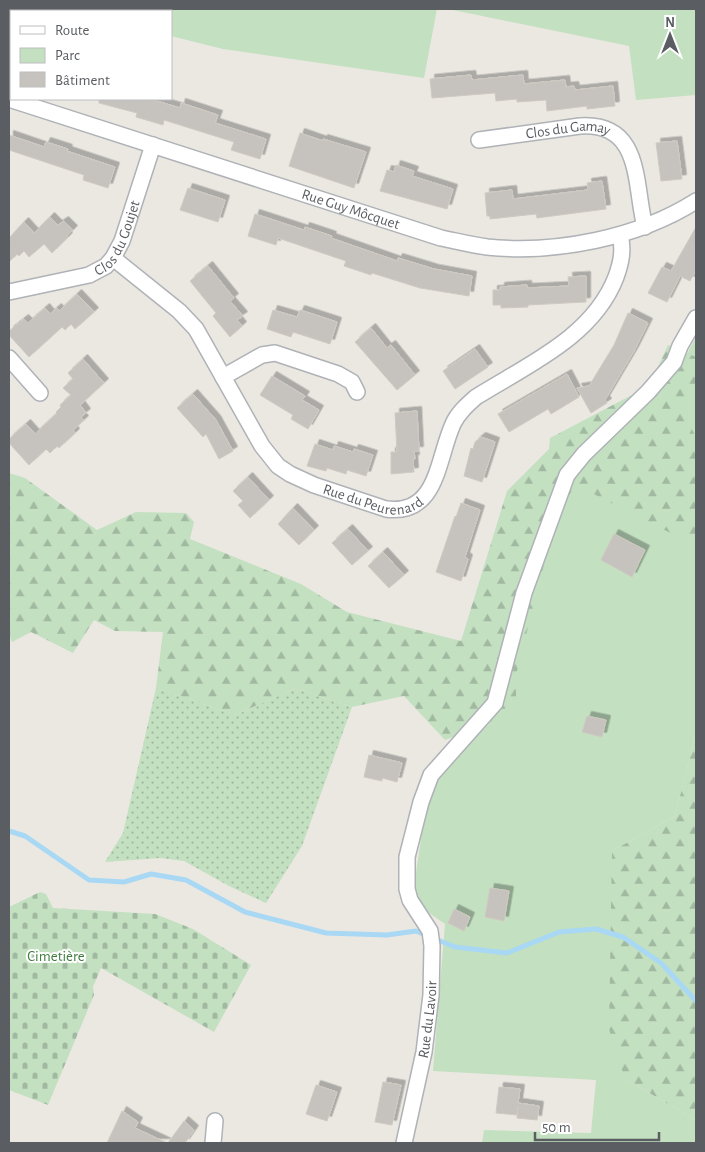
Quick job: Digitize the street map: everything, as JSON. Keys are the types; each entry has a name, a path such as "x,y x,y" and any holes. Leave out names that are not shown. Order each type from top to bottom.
{"street":[{"name":"Rue Guy Môcquet","path":"9,100 441,238 486,246 518,248 578,243 620,235 645,227 679,212 696,201"},
{"name":"Clos du Gamay","path":"479,140 580,126 590,126 610,131 624,142 634,160 645,227"},
{"name":"Clos du Goujet","path":"9,292 89,275 106,266 113,258 122,241 153,145"},
{"name":"Rue du Peurenard","path":"113,258 179,311 196,329 262,446 278,466 314,485 386,509 395,510 411,507 420,502 430,487 454,423 466,405 557,347 572,336 596,313 606,300 620,267 622,254 620,235"},
{"name":"Rue du Lavoir","path":"404,1143 424,1052 432,994 432,946 430,931 410,900 407,889 407,857 421,802 431,775 495,703 524,593 568,475 584,454 648,392 674,362 680,346 696,318"},
{"path":"223,377 262,355 275,353 338,374 352,382 357,392"},
{"path":"9,358 40,393"},
{"path":"213,1143 215,1121"}],"green space":[{"path":"64,9 437,9 424,78 223,49 172,36 172,10"},
{"path":"448,9 696,9 696,95 636,100 629,46"},
{"path":"696,337 696,733 675,816 612,851 625,1079 696,1120 696,1143 482,1143 484,1130 591,1133 596,1080 433,1071 445,924 422,908 414,886 426,806 444,768 508,705 521,510 678,371"},
{"path":"668,345 696,357 696,381 685,414 696,438 696,546 576,485 557,513 516,675 516,713 445,740 404,696 352,707 295,688 236,715 156,688 163,632 115,631 94,620 73,653 31,632 12,642 9,635 9,473 25,478 97,530 136,512 186,513 194,522 190,539 301,584 347,612 461,641 507,491 549,449 550,438 649,386"},
{"path":"156,688 236,715 295,688 352,707 302,846 266,903 229,886 184,861 160,858 105,862 123,833"},
{"path":"696,733 696,1120 625,1079 609,1029 612,851 675,816"},
{"name":"Cimetière","path":"40,892 46,894 53,908 155,914 193,929 251,965 214,1032 101,968 93,987 94,995 48,1105 9,1090 9,907"}],"building":[{"path":"471,75 472,80 523,75 524,84 565,80 566,87 574,86 575,90 613,86 615,106 587,109 587,106 547,111 546,100 517,102 517,99 496,101 495,93 432,98 430,79"},
{"path":"99,100 153,100 180,108 181,103 218,115 215,123 266,139 260,159 231,150 234,142 164,120 163,125 136,117 137,113 99,103"},
{"path":"300,133 366,152 354,188 289,166"},
{"path":"9,135 44,147 46,142 115,167 108,188 83,180 84,175 9,150"},
{"path":"677,141 682,179 661,181 656,143"},
{"path":"396,165 414,171 412,176 453,189 447,209 380,191 387,170 394,172"},
{"path":"602,181 606,209 537,218 536,214 490,219 490,216 487,216 485,193 512,190 513,199 588,190 587,183"},
{"path":"188,188 225,200 218,222 180,210"},
{"path":"255,214 304,230 305,227 397,261 398,258 434,269 472,276 469,296 420,288 372,273 371,275 344,266 346,261 278,238 276,245 248,236"},
{"path":"50,217 58,225 64,221 73,230 68,237 52,253 44,244 29,257 24,251 19,256 17,254 9,262 9,238 24,222 34,233"},
{"path":"696,227 696,270 690,281 680,276 667,302 648,293 662,267 671,271"},
{"path":"208,266 234,298 230,301 243,316 237,320 242,326 230,337 213,316 216,313 190,281"},
{"path":"586,276 586,302 501,308 501,305 493,305 493,290 500,290 500,287 527,285 527,288 569,286 568,277"},
{"path":"77,294 94,312 75,329 71,324 65,330 62,327 29,357 9,335 9,331 24,319 28,323 45,308 50,314 57,308 59,311"},
{"path":"273,310 297,317 300,310 337,322 330,344 293,332 291,337 267,329"},
{"path":"628,313 648,323 605,400 607,403 591,413 577,388 589,386 614,345"},
{"path":"371,328 387,348 391,345 415,375 397,390 355,342"},
{"path":"475,349 488,367 455,389 443,371"},
{"path":"83,359 104,383 80,405 86,413 81,417 84,420 73,430 75,433 59,448 57,446 50,453 46,449 29,465 9,443 9,439 26,424 35,434 57,413 61,407 60,405 71,395 63,388 73,379 68,373"},
{"path":"567,374 579,397 551,414 548,409 509,432 498,414"},
{"path":"272,376 305,396 302,400 319,410 308,429 291,419 293,415 260,395"},
{"path":"193,394 216,420 233,451 219,459 206,434 203,437 177,408"},
{"path":"417,411 419,451 414,451 414,472 391,474 391,452 397,452 395,413"},
{"path":"481,437 495,442 482,482 464,476 471,448 473,449 475,442"},
{"path":"315,444 333,450 334,446 353,452 354,449 373,455 366,476 347,470 346,474 327,468 326,471 307,466"},
{"path":"248,477 269,500 250,518 238,505 243,501 233,491"},
{"path":"461,503 480,510 465,557 468,559 461,581 436,572"},
{"path":"293,508 314,530 299,545 278,524"},
{"path":"348,529 368,551 352,565 332,543"},
{"path":"614,534 645,550 632,577 601,560"},
{"path":"383,552 404,575 389,588 368,566"},
{"path":"587,716 606,720 602,737 582,732"},
{"path":"369,755 402,763 397,782 382,778 382,781 364,777"},
{"path":"490,888 509,891 504,921 485,917"},
{"path":"454,909 470,917 464,931 448,923"},
{"path":"383,1082 401,1085 392,1125 375,1122"},
{"path":"316,1085 337,1092 327,1121 306,1114"},
{"path":"499,1087 520,1089 518,1103 539,1106 537,1120 517,1118 518,1106 517,1115 496,1113"},
{"path":"122,1111 138,1122 135,1128 167,1143 107,1143"},
{"path":"184,1121 194,1130 185,1143 168,1143"}],"waterway":[{"path":"9,831 25,836 89,880 124,882 151,874 186,880 245,912 326,933 387,935 416,931 455,947 507,953 559,932 596,929 623,937 661,963 696,1001"}]}
